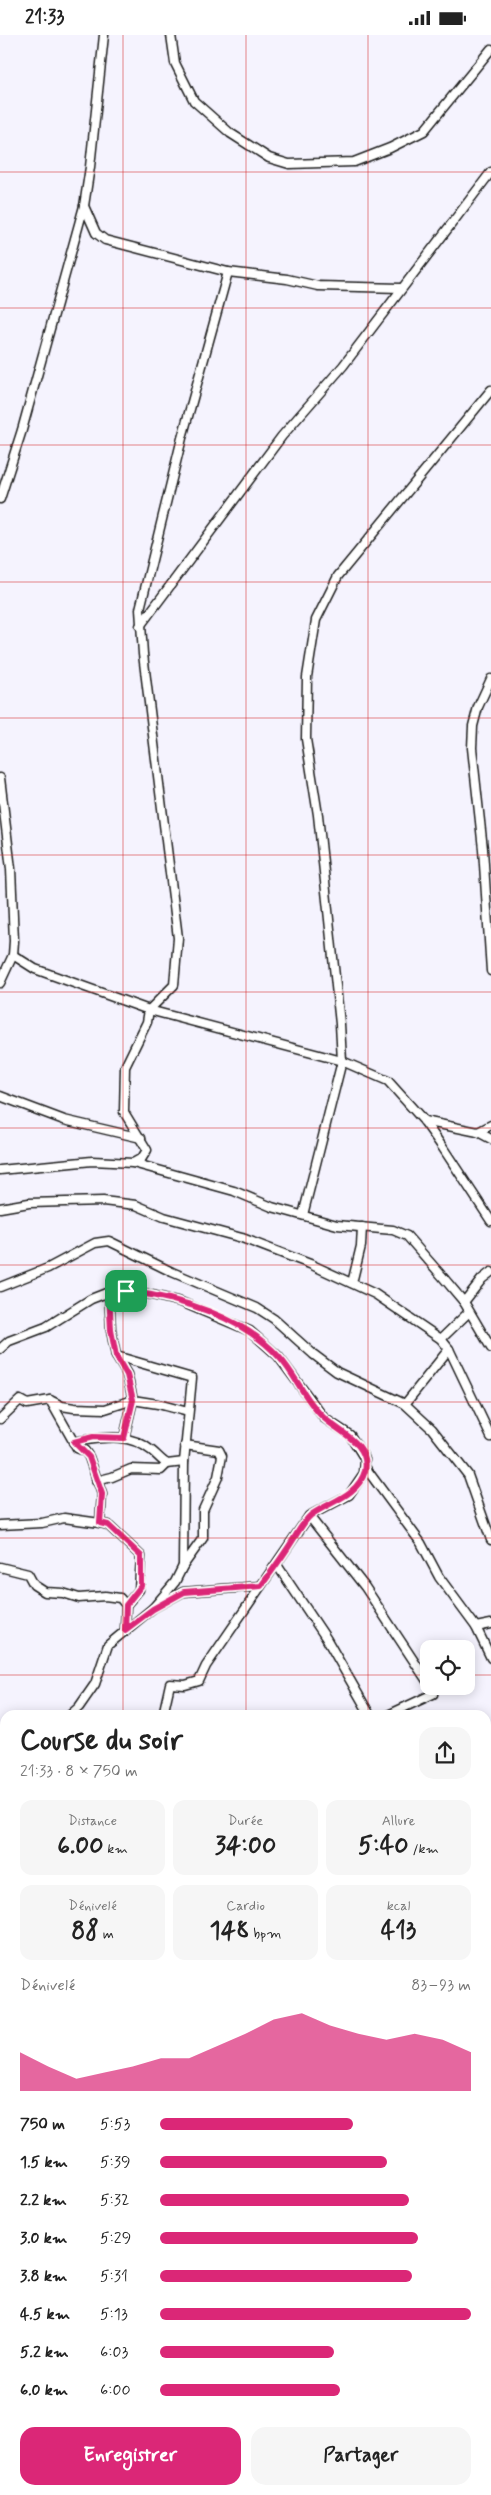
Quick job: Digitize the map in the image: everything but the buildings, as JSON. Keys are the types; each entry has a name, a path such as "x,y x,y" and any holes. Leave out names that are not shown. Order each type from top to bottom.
{"street":[{"path":"0,499 22,431 84,206 104,35"},
{"path":"171,35 175,63 194,101 230,133 269,158 289,164 354,162 390,148 424,131 491,49"},
{"path":"140,626 282,436 343,366 491,172"},
{"path":"84,206 96,233 105,240 228,272 287,279 318,286 401,288"},
{"path":"133,1163 142,1159 147,1150 124,1112 125,1067 147,1022 149,1010 174,985 178,938 140,626 140,609 179,447 228,272"},
{"path":"303,1215 342,1061 340,1024 318,815 306,739 307,677 316,619 338,576 491,389"},
{"path":"491,679 478,707 473,726 472,748 483,849 491,971"},
{"path":"0,778 11,869 13,955 3,969 0,983"},
{"path":"13,955 35,969 149,1010 342,1061 388,1081 424,1121 491,1221"},
{"path":"0,1096 64,1120 141,1138"},
{"path":"424,1121 478,1132 491,1139"},
{"path":"478,1132 491,1125"},
{"path":"0,1170 92,1161 133,1163 234,1191 272,1207 337,1225 393,1230 407,1236 464,1302 491,1348"},
{"path":"0,1208 29,1203 103,1201 136,1205 164,1217 242,1238 310,1264 352,1283 375,1294 441,1339 449,1349 491,1437"},
{"path":"352,1283 361,1246 362,1227"},
{"path":"0,1287 48,1268 95,1243 109,1241 172,1272 257,1308 274,1319 313,1354 337,1372 405,1404 432,1429 463,1465 479,1503 491,1540"},
{"path":"464,1302 482,1279 491,1272"},
{"path":"0,1349 9,1341 46,1327 91,1299 109,1292 126,1291 148,1294 181,1302 250,1331 278,1356 324,1418 350,1435 365,1459 364,1473 349,1495 309,1516 206,1666 199,1681 185,1685 170,1684 164,1710"},
{"path":"109,1292 111,1330 116,1356 127,1375 133,1400 124,1438"},
{"path":"441,1339 469,1312"},
{"path":"405,1404 449,1349"},
{"path":"116,1356 158,1369 191,1376 184,1462 183,1566"},
{"path":"0,1419 20,1400 27,1404 50,1400 62,1406 74,1408 105,1409 133,1400 188,1412"},
{"path":"50,1400 74,1442 89,1457 102,1494 100,1523"},
{"path":"74,1442 93,1437 124,1438 146,1447 167,1464"},
{"path":"153,1609 175,1582 183,1566 202,1538 202,1510 216,1486 222,1456 219,1450 185,1445"},
{"path":"96,1481 131,1469 161,1470 167,1464 184,1462"},
{"path":"365,1467 421,1543 439,1577 476,1627 491,1658"},
{"path":"309,1516 365,1587 420,1670"},
{"path":"0,1525 42,1523 64,1518 108,1525 141,1556 141,1586 126,1605 125,1630"},
{"path":"277,1565 326,1638 367,1710"},
{"path":"0,1567 28,1574 39,1590 63,1593 79,1598 112,1596 120,1598 126,1605"},
{"path":"76,1710 95,1684 108,1645 153,1609 184,1592 261,1586"},
{"path":"476,1627 491,1624"},
{"path":"399,1710 431,1695"}],"route":[{"path":"126,1291 181,1302 250,1331 278,1356 298,1380 324,1418 350,1435 365,1459 365,1467 364,1473 349,1495 309,1516 261,1586 184,1592 175,1595 153,1609 125,1630 126,1605 141,1586 141,1556 139,1552 130,1547 108,1525 100,1523 102,1494 89,1457 74,1442 104,1436 124,1438 133,1400 127,1375 116,1356 111,1330 109,1292 126,1291"}]}
